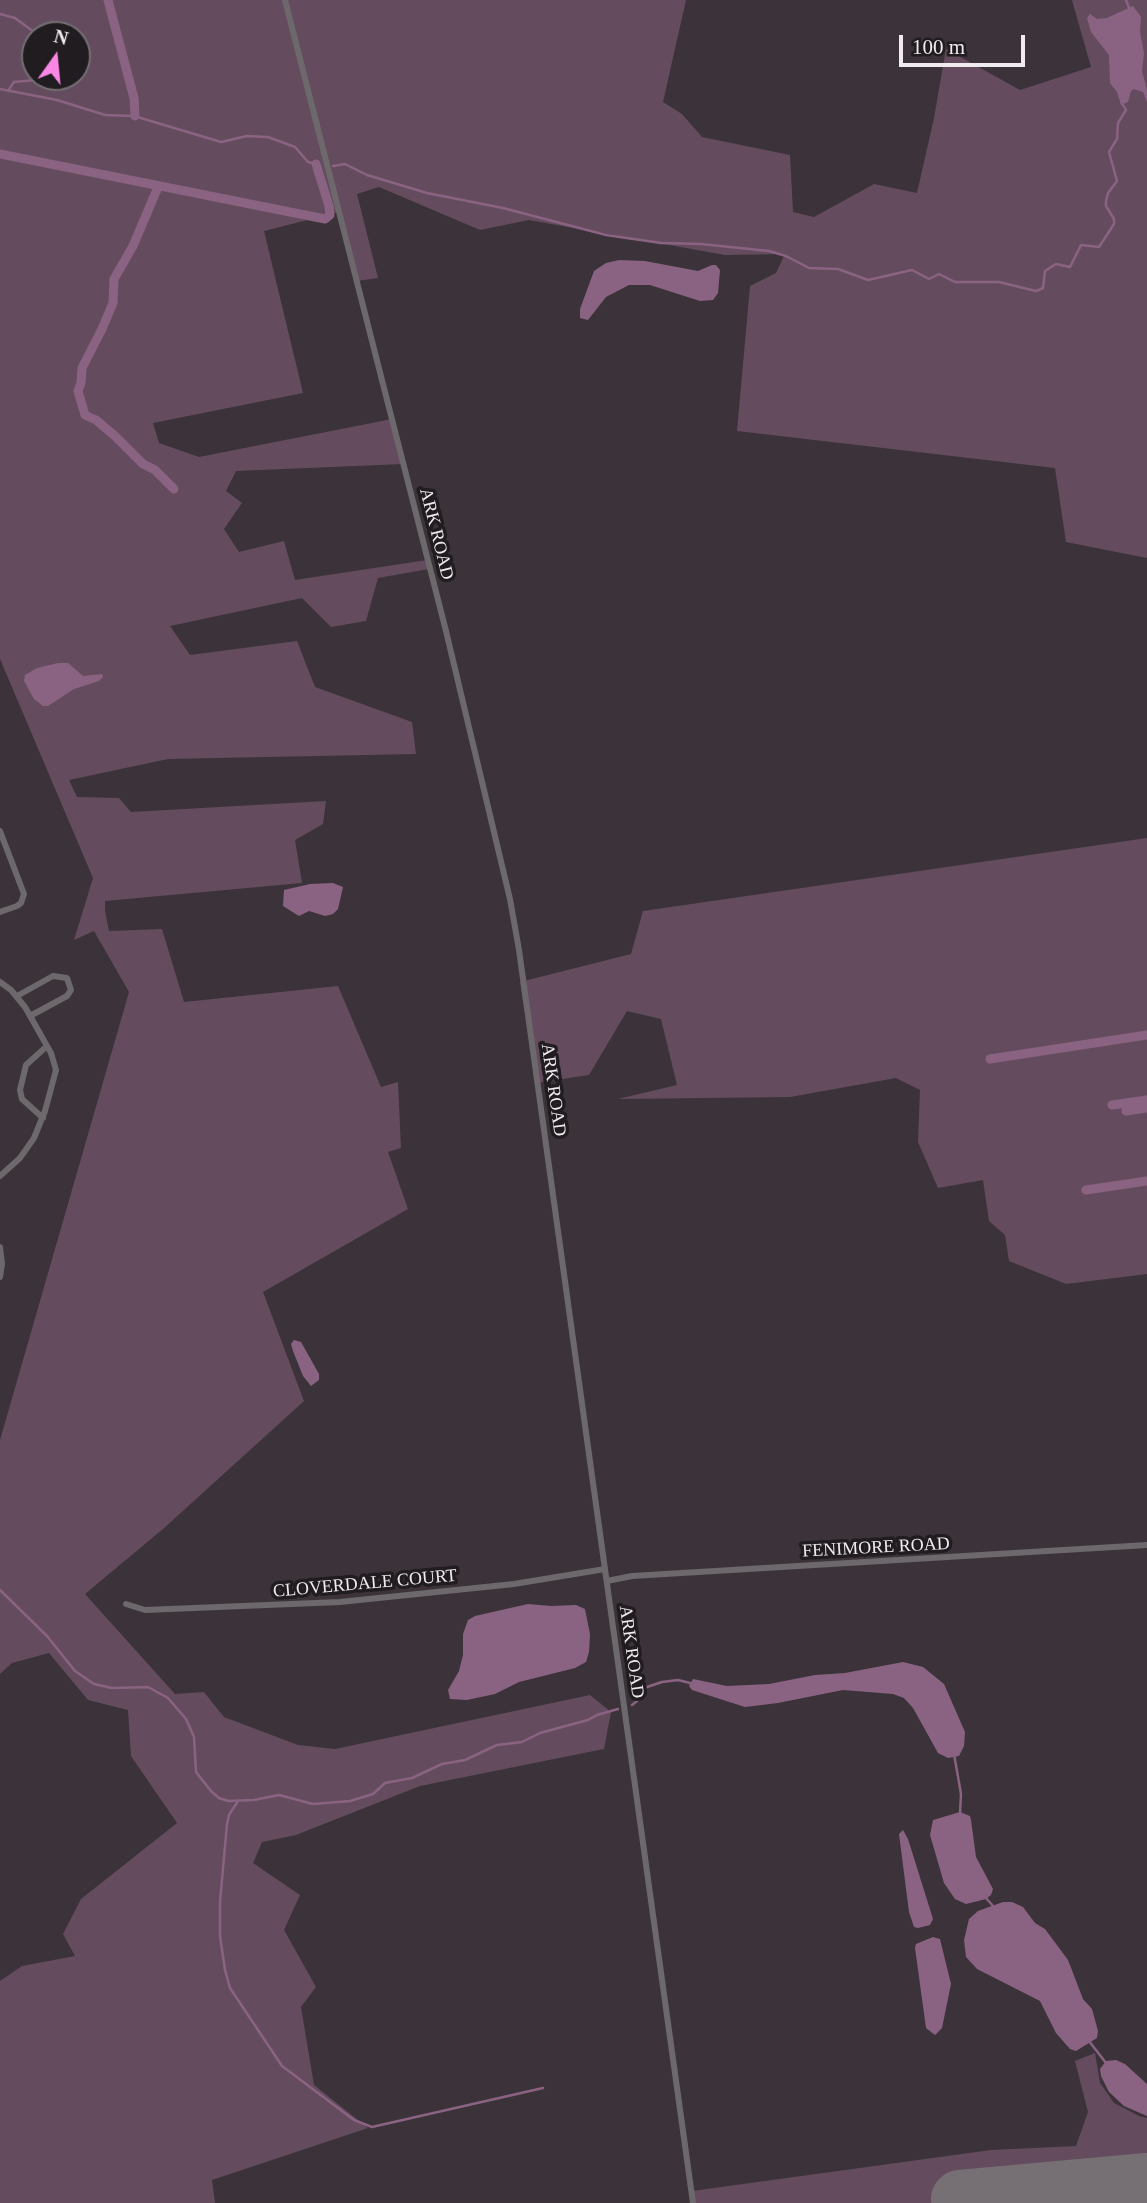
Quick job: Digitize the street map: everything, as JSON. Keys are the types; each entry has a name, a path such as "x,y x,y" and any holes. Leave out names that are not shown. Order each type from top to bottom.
{"street":[{"name":"ARK ROAD","path":"285,0 443,619 510,899 694,2203"},
{"path":"0,831 24,894 21,903 0,912"},
{"path":"17,996 53,976 67,978 71,990 67,996 30,1016"},
{"path":"0,982 17,996 30,1016 53,1058 56,1070 43,1118 26,1152 0,1176"},
{"path":"43,1118 22,1099 20,1090 26,1065 47,1046"},
{"path":"0,1247 0,1277"},
{"name":"FENIMORE ROAD","path":"607,1581 632,1576 1147,1545"},
{"name":"CLOVERDALE COURT","path":"126,1604 145,1610 340,1602 514,1584 605,1569"}],"shaded area":[{"path":"0,0 686,0 663,102 682,114 702,137 790,155 793,212 814,217 874,184 917,193 946,49 1020,90 1091,67 1072,0 1147,0 1147,558 1066,542 1055,468 737,431 750,286 776,273 785,254 725,255 529,220 480,230 379,187 357,194 378,278 357,281 339,212 264,231 303,393 153,423 159,443 199,457 392,419 403,464 236,471 226,491 242,503 224,529 239,552 284,541 295,580 427,560 429,569 378,578 366,621 331,627 302,598 170,626 190,655 297,641 315,687 412,722 416,754 168,759 69,780 77,797 119,798 131,812 326,801 323,824 295,840 302,883 105,901 109,931 162,929 184,1002 338,986 381,1087 398,1082 401,1148 388,1152 408,1209 263,1292 304,1401 163,1529 85,1594 175,1694 204,1692 224,1717 298,1745 335,1749 590,1695 611,1712 604,1749 420,1786 296,1835 262,1842 253,1863 300,1895 284,1930 316,1987 301,2007 314,2085 368,2128 212,2180 215,2203 0,2203 0,1981 22,1966 75,1956 63,1934 81,1899 177,1823 131,1756 128,1710 88,1700 49,1653 12,1663 0,1674 0,1440 129,992 94,931 74,940 93,878 0,659"},
{"path":"1133,6 1141,17 1140,32 1144,53 1142,71 1147,102 1143,92 1134,89 1128,102 1121,105 1117,92 1110,83 1109,55 1091,32 1087,18 1090,14 1097,19 1107,18"},
{"path":"619,260 645,261 698,271 716,265 720,270 718,293 713,300 700,301 650,285 629,285 606,297 588,320 580,318 580,309 594,271 606,263"},
{"path":"68,663 83,676 102,674 103,677 99,681 74,689 48,706 43,706 34,699 24,681 25,675 37,668"},
{"path":"1147,838 1147,1274 1066,1284 1009,1261 1005,1235 989,1221 983,1180 938,1188 918,1142 920,1090 896,1078 790,1097 618,1099 677,1085 661,1019 627,1011 589,1075 536,1083 520,982 631,954 643,911"},
{"path":"333,883 343,887 338,909 333,914 325,916 309,911 299,916 283,906 284,890 310,884"},
{"path":"294,1340 301,1342 319,1374 319,1380 311,1386 303,1376 293,1351 291,1344"},
{"path":"528,1604 576,1605 585,1609 590,1634 586,1662 575,1668 519,1682 495,1694 467,1700 450,1699 448,1690 459,1671 463,1655 463,1634 468,1620"},
{"path":"903,1662 923,1667 944,1684 965,1732 964,1746 959,1756 948,1758 938,1753 913,1708 904,1698 893,1694 843,1690 745,1707 692,1690 689,1686 693,1679 727,1686 769,1684"},
{"path":"960,1812 970,1816 976,1857 993,1889 986,1899 966,1904 955,1899 944,1883 930,1835 933,1820"},
{"path":"903,1830 933,1919 930,1925 918,1928 914,1927 909,1912 899,1834"},
{"path":"1003,1902 1012,1902 1023,1907 1035,1923 1045,1929 1068,1960 1083,1999 1092,2009 1098,2031 1097,2038 1076,2051 1070,2049 1056,2033 1040,2001 977,1969 966,1957 964,1940 969,1919 978,1911"},
{"path":"933,1937 940,1939 951,1984 942,2028 935,2035 926,2028 915,1948 916,1944"},
{"path":"1095,2053 1100,2083 1114,2103 1147,2118 1147,2203 693,2203 692,2191 991,2150 1076,2146 1088,2112 1075,2061"},
{"path":"1116,2060 1125,2064 1147,2084 1147,2116 1124,2106 1109,2092 1100,2069 1106,2061"}],"waterway":[{"path":"108,0 134,98 135,116"},
{"path":"1126,0 1130,10"},
{"path":"0,14 21,22"},
{"path":"8,91 14,82 21,81"},
{"path":"0,89 57,100 105,115 134,116 221,142 247,136 268,137 295,147 308,162 316,164"},
{"path":"333,166 345,164 367,175 427,193 503,208 606,235 661,243 769,251 809,268 838,269 868,280 912,270 929,279 939,274 955,282 999,282 1036,291 1043,288 1045,271 1056,264 1070,267 1081,245 1099,247 1114,224 1106,206 1108,193 1117,181 1109,152 1117,139 1118,123 1126,110 1122,103"},
{"path":"0,154 325,219 330,215 329,206 316,164"},
{"path":"158,187 133,246 114,279 113,303 82,368 78,391 85,415 96,420 174,489"},
{"path":"990,1059 1147,1035"},
{"path":"1112,1105 1147,1100"},
{"path":"1126,1111 1147,1108"},
{"path":"1086,1190 1147,1181"},
{"path":"0,1590 47,1636 75,1671 94,1684 112,1688 148,1687 168,1698 186,1719 194,1737 196,1772 211,1791 228,1801 279,1795 313,1804 350,1801 373,1794 385,1783 412,1778 442,1764 465,1760 497,1745 522,1742 540,1733 618,1709"},
{"path":"632,1705 644,1688 678,1680 690,1683"},
{"path":"954,1754 961,1794 960,1813"},
{"path":"238,1801 227,1824 220,1902 220,1936 225,1970 230,1988 282,2066 354,2120 372,2127 543,2088"},
{"path":"985,1897 994,1907"},
{"path":"1089,2041 1106,2063"}],"runway":[{"path":"960,2199 1147,2182"}]}
